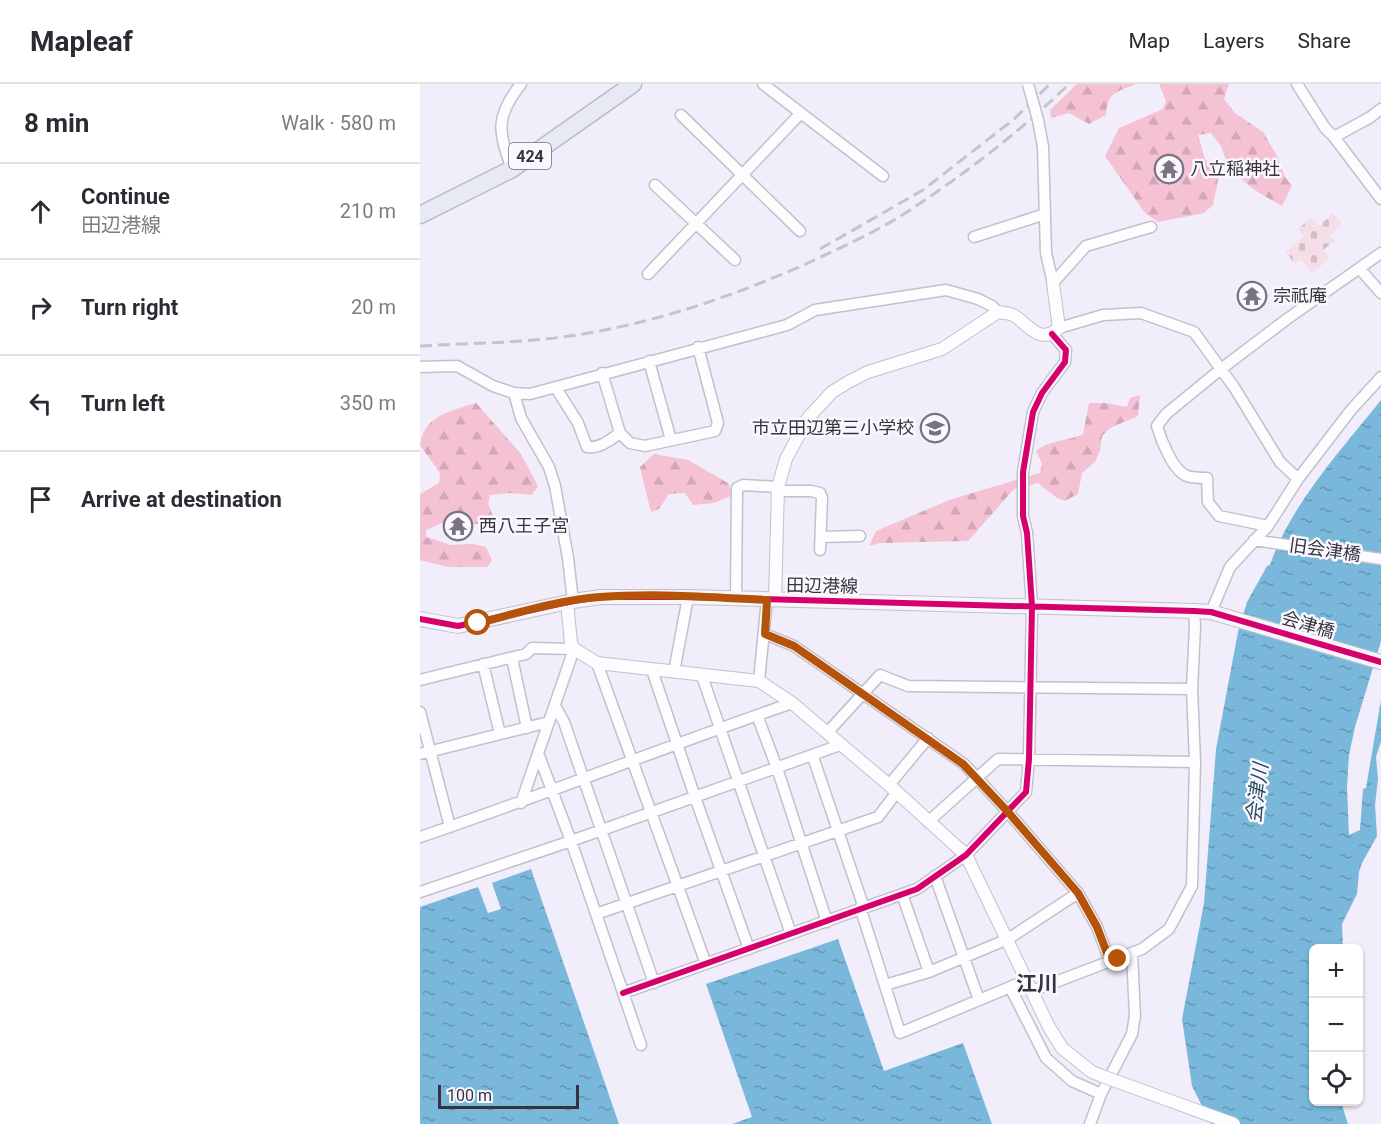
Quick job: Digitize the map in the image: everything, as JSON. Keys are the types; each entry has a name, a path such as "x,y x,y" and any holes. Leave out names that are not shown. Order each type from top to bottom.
{"highway":[{"name":"424","path":"420,215 512,169 633,84"}],"main road":[{"name":"田辺港線","path":"420,619 458,626 570,601 601,597 736,598 1032,606 1194,611 1227,616"},
{"name":"会津橋","path":"1227,616 1381,662"}],"street":[{"path":"512,169 501,140 502,118 506,102 520,84"},
{"path":"763,84 883,176"},
{"path":"623,993 917,889 966,855 1026,792 1029,759 1032,606 1027,533 1023,516 1023,472 1033,412 1042,393 1065,362 1066,350 1055,331 1053,283 1046,253 1043,147 1028,84"},
{"path":"1297,84 1325,128 1381,199"},
{"path":"1334,137 1381,109"},
{"path":"648,274 800,114"},
{"path":"681,115 800,231"},
{"path":"655,185 735,260"},
{"path":"974,237 1045,214"},
{"path":"1053,283 1086,246 1151,227"},
{"path":"1268,525 1220,516 1208,502 1207,478 1188,476 1180,471 1162,441 1157,426 1166,414 1221,369 1381,253"},
{"path":"1360,269 1381,294"},
{"path":"420,367 457,366 493,386 514,393 530,394 698,347 787,325 815,310 946,290 978,299 998,312 1012,314 1029,329 1046,336 1102,315 1141,313 1194,332 1234,387 1280,462 1298,478"},
{"path":"759,681 771,600 778,489 786,459 808,418 832,392 868,372 942,348 998,312"},
{"path":"602,373 620,433 630,443 645,446 716,431 718,423 698,347"},
{"path":"649,361 671,440"},
{"path":"1211,612 1230,567 1268,525 1298,478 1351,410 1381,378"},
{"path":"556,388 578,423 587,447 594,448 620,433"},
{"path":"514,393 520,418 549,466 555,486 568,558 571,643 574,649 521,803"},
{"path":"736,598 737,488 743,485 820,493 822,498 820,550"},
{"path":"821,537 860,536"},
{"name":"旧会津橋","path":"1254,540 1381,559"},
{"path":"674,672 688,597"},
{"path":"813,757 862,902 861,910 900,1033 1010,987 1029,986 1132,954 1168,929 1192,886 1196,762 1192,689 1196,626 1194,611"},
{"path":"765,634 794,646 963,764 1078,893 1097,927 1110,961"},
{"path":"420,680 512,658 526,654 532,648 574,649 597,663 759,681 827,733 966,855 1049,1027 1062,1048 1092,1072 1234,1124"},
{"path":"512,658 527,728"},
{"path":"597,663 706,964"},
{"path":"483,664 500,734"},
{"path":"652,670 749,949"},
{"path":"827,733 880,675 908,686 1192,689"},
{"path":"702,676 718,728 791,934"},
{"path":"420,837 521,803 718,728 792,704"},
{"path":"555,706 564,722 654,983"},
{"path":"420,712 425,753 450,827"},
{"path":"757,715 828,922"},
{"path":"425,753 549,722"},
{"path":"596,914 879,817 893,789 928,738"},
{"path":"420,892 813,757 840,745"},
{"path":"538,753 553,789 641,1045"},
{"path":"928,822 998,759 1196,762"},
{"path":"935,876 979,1000"},
{"path":"885,985 929,972 1008,939 1078,893"},
{"path":"902,894 929,972"},
{"path":"1090,1124 1101,1094 1132,1034 1135,1016 1132,954"},
{"path":"1010,987 1046,1058 1072,1080 1101,1094"}],"green space":[{"path":"1077,84 1136,84 1114,94 1108,102 1106,115 1089,124 1069,113 1051,118 1050,110"},
{"path":"1159,84 1229,84 1224,99 1235,113 1263,132 1277,156 1285,177 1292,186 1282,206 1256,191 1230,170 1221,146 1211,133 1198,135 1205,159 1219,175 1213,205 1204,213 1158,222 1145,213 1105,156 1119,128 1163,109 1166,101"},
{"path":"1333,213 1342,223 1330,236 1335,241 1323,250 1330,259 1311,273 1301,259 1295,264 1286,252 1304,236 1298,229 1311,218 1319,226"},
{"path":"1140,395 1138,416 1110,428 1102,436 1100,451 1095,462 1082,473 1078,494 1065,501 1057,498 1038,483 1014,489 968,541 879,543 869,546 876,531 952,499 1040,473 1042,464 1036,451 1047,444 1083,434 1089,403 1127,407 1130,398"},
{"path":"476,403 521,454 538,486 532,495 510,493 490,495 488,504 495,521 477,524 442,523 426,530 426,537 451,545 473,544 486,547 492,560 487,567 447,567 420,560 420,494 439,483 440,473 420,445 423,435 427,427 440,416"},
{"path":"654,454 688,460 728,483 733,495 714,503 693,505 685,493 669,494 659,509 651,512 640,467"}],"water":[{"name":"会津川","path":"1381,400 1381,641 1355,727 1349,755 1347,787 1349,835 1360,830 1363,789 1366,788 1381,700 1381,741 1376,757 1377,836 1362,863 1357,894 1342,924 1343,944 1309,944 1309,1106 1342,1106 1348,1124 1211,1124 1192,1086 1182,1019 1204,903 1216,749 1238,632 1247,602 1267,566 1270,565 1291,520 1334,458"},
{"path":"531,869 619,1124 420,1124 420,907 478,887 488,913 501,909 492,883"},
{"path":"838,939 884,1071 963,1043 992,1124 732,1124 752,1117 706,984"}],"railway":[{"path":"820,249 923,190 1013,120 1050,84"},
{"path":"420,346 543,339 612,329 698,306 781,275 863,237 916,206 996,148 1069,84"}],"cycle path":[{"path":"623,993 917,889 966,855 1026,792 1029,759 1032,606 1027,533 1023,516 1023,472 1033,412 1042,393 1065,362 1066,350 1052,334"},
{"path":"420,619 458,626 601,597 688,597 1194,611 1211,612 1381,662"}],"place":[{"name":"八立稲神社","path":"1169,169"},
{"name":"宗祇庵","path":"1252,296"},
{"name":"市立田辺第三小学校","path":"935,428"},
{"name":"西八王子宮","path":"458,526"}],"district":[{"name":"江川","path":"1037,984"}],"route":[{"path":"478,623 567,602 601,597 767,600 765,634 794,646 963,764 1078,893 1097,927 1110,961 1118,959"}]}
